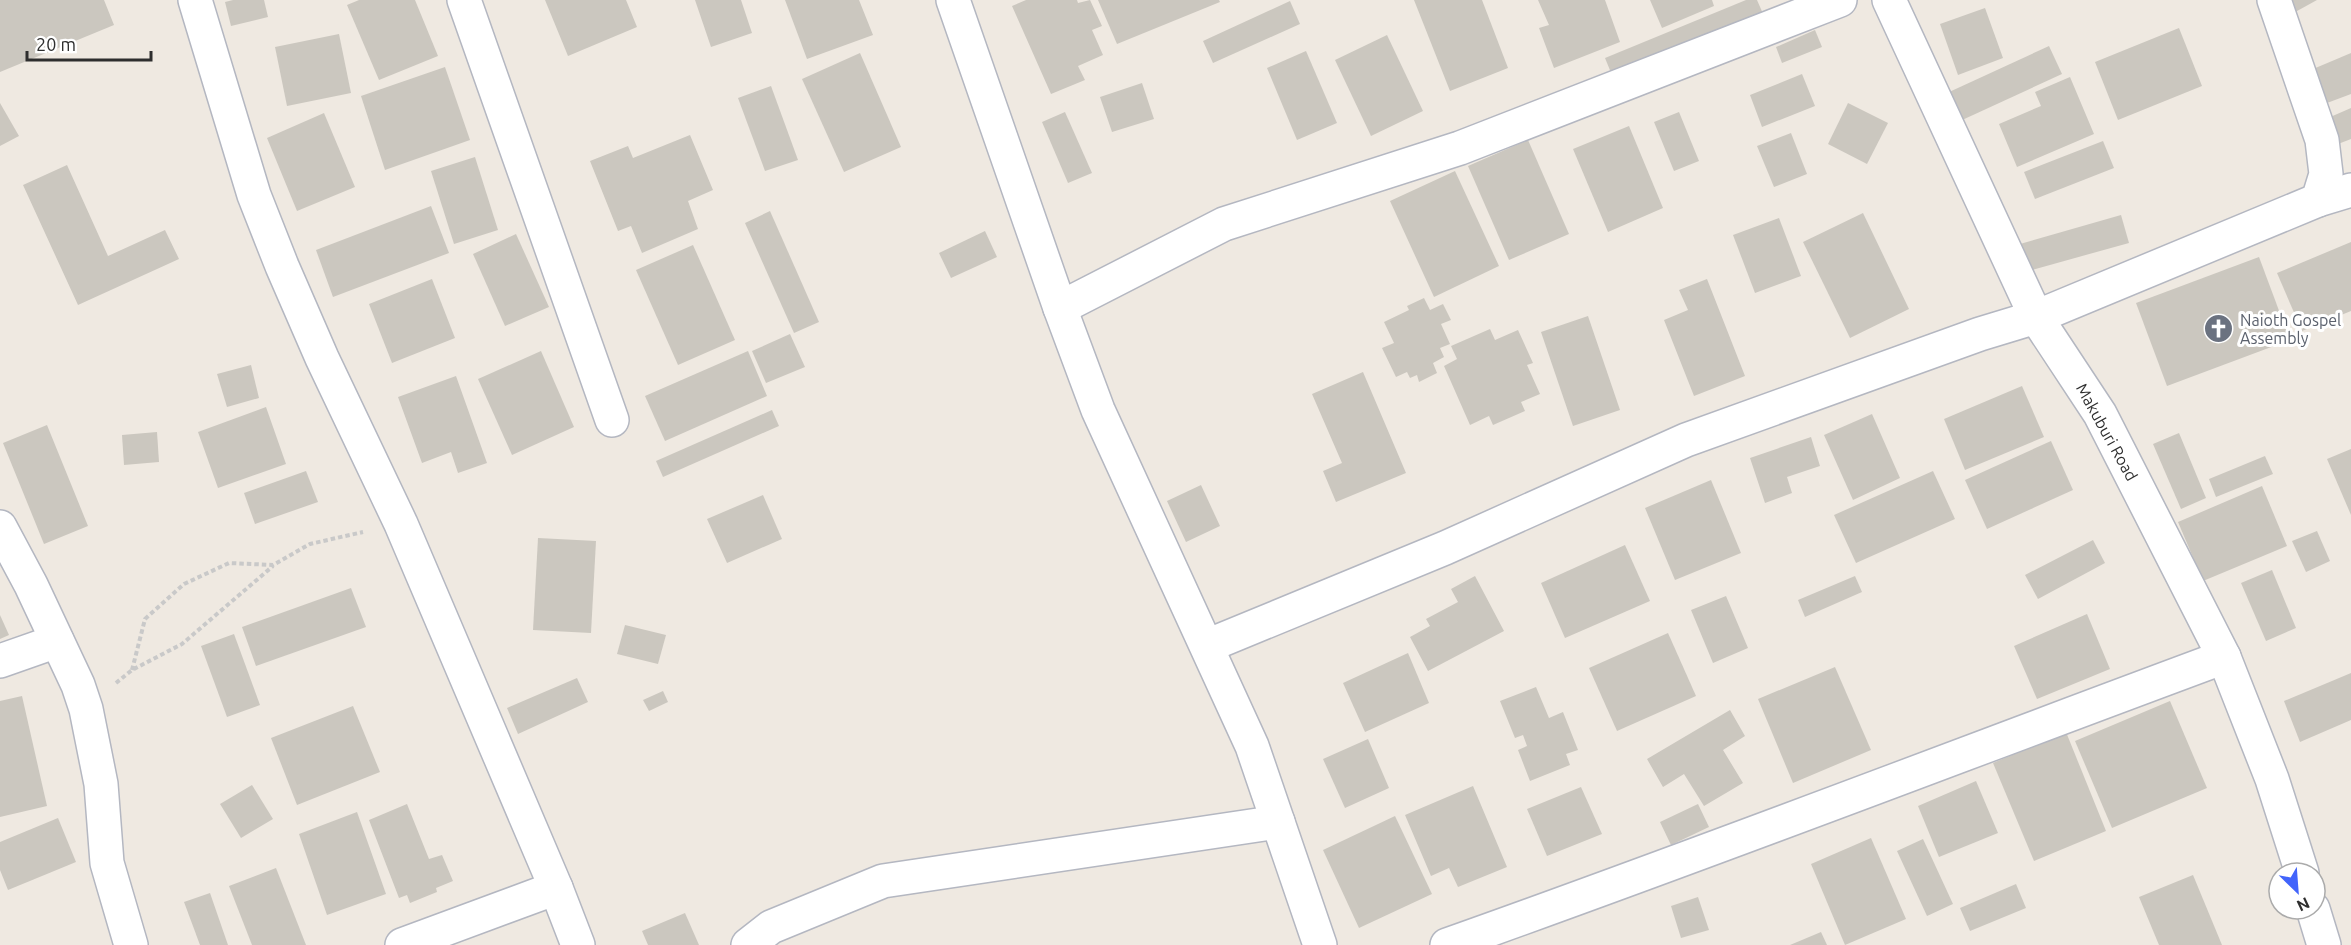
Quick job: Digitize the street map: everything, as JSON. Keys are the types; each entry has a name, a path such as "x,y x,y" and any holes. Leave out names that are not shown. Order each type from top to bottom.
{"street":[{"path":"195,0 228,114 258,205 322,358 401,524 556,888 578,945"},
{"path":"464,0 612,420"},
{"path":"953,0 1060,308 1098,410 1252,746 1320,945"},
{"path":"1060,308 1224,224 1460,148 1840,0"},
{"name":"Makuburi Road","path":"1889,0 2036,316 2100,414 2224,657 2272,779 2298,861"},
{"path":"2274,0 2322,140 2326,174 2318,200"},
{"path":"1207,646 1445,548 1686,440 2036,316 2318,200 2351,190"},
{"path":"0,527 31,585 78,685 86,710 101,784 107,863 130,945"},
{"path":"0,661 57,641"},
{"path":"1447,945 1632,880 1775,824 2224,657"},
{"path":"748,945 771,927 883,882 1278,822"},
{"path":"402,945 556,888"},
{"path":"2317,921 2324,945"}],"path":[{"path":"86,710 132,670 182,644 273,566 310,544 401,524"},
{"path":"132,670 145,619 184,584 229,563 273,566"}],"building":[{"path":"0,0 104,0 114,25 0,72"},
{"path":"264,0 268,17 231,26 225,2"},
{"path":"359,0 415,0 438,56 379,80 347,5"},
{"path":"545,0 626,0 637,27 568,56"},
{"path":"695,0 741,0 752,33 711,47"},
{"path":"785,0 859,0 873,35 807,59"},
{"path":"1026,0 1077,0 1078,3 1090,0 1102,26 1092,30 1103,55 1078,66 1085,80 1051,94 1012,6"},
{"path":"1098,0 1219,0 1220,2 1117,44"},
{"path":"1414,0 1482,0 1508,68 1450,91"},
{"path":"1538,0 1605,0 1620,42 1554,68 1539,28 1549,25"},
{"path":"1650,0 1712,0 1714,6 1662,28"},
{"path":"1746,0 1757,0 1767,23 1616,85 1605,58"},
{"path":"2280,0 2317,0 2288,16"},
{"path":"1290,1 1300,24 1213,63 1203,41"},
{"path":"1985,8 2003,58 1958,75 1940,24"},
{"path":"2179,28 2202,86 2118,120 2095,62"},
{"path":"1815,30 1822,47 1782,63 1776,47"},
{"path":"339,34 351,93 287,106 275,47"},
{"path":"1387,35 1423,111 1371,136 1335,60"},
{"path":"2049,46 2062,74 1960,121 1947,93"},
{"path":"1306,51 1337,123 1297,140 1267,68"},
{"path":"860,53 901,147 844,172 802,79"},
{"path":"2351,53 2351,94 2319,106 2306,72"},
{"path":"445,67 470,140 385,170 361,96"},
{"path":"1802,74 1815,106 1762,127 1750,95"},
{"path":"2070,77 2094,134 2017,167 1999,124 2041,106 2035,92"},
{"path":"1142,83 1154,119 1112,132 1100,97"},
{"path":"771,86 798,160 765,171 738,98"},
{"path":"0,103 19,136 0,146"},
{"path":"1848,103 1888,123 1867,164 1828,144"},
{"path":"2351,108 2351,139 2338,144 2328,118"},
{"path":"1065,112 1092,173 1068,183 1042,122"},
{"path":"1679,112 1699,161 1674,171 1654,122"},
{"path":"324,113 355,187 297,211 267,138"},
{"path":"1629,126 1663,208 1608,232 1573,149"},
{"path":"1791,133 1807,174 1774,187 1757,146"},
{"path":"690,135 713,190 688,201 698,229 642,253 631,226 618,231 590,161 628,146 633,158"},
{"path":"1528,140 1569,234 1509,260 1468,166"},
{"path":"2103,141 2114,168 2035,199 2024,172"},
{"path":"475,157 498,230 454,244 431,171"},
{"path":"67,165 108,256 165,230 179,259 78,305 23,185"},
{"path":"1455,171 1499,266 1434,297 1390,201"},
{"path":"431,206 449,253 333,297 316,250"},
{"path":"770,211 819,322 794,333 745,223"},
{"path":"1863,213 1909,309 1850,338 1803,242"},
{"path":"2121,215 2129,243 2028,271 2020,244"},
{"path":"1779,218 1801,276 1755,293 1733,235"},
{"path":"985,231 997,257 951,278 939,253"},
{"path":"516,234 549,307 505,326 473,254"},
{"path":"2351,242 2351,311 2302,331 2277,273"},
{"path":"693,245 735,340 678,365 636,270"},
{"path":"2259,257 2290,340 2167,386 2136,303"},
{"path":"432,279 455,338 392,363 369,304"},
{"path":"1707,279 1745,376 1694,396 1664,320 1688,310 1679,290"},
{"path":"1424,298 1430,310 1443,304 1451,320 1441,324 1450,344 1440,348 1444,357 1433,363 1437,373 1419,382 1417,375 1410,378 1407,372 1396,377 1382,348 1394,343 1384,322 1409,310 1407,306"},
{"path":"1588,316 1620,410 1573,426 1541,332"},
{"path":"1490,329 1495,340 1518,330 1533,363 1527,365 1540,394 1521,402 1525,411 1493,425 1489,416 1470,425 1444,366 1457,359 1451,346"},
{"path":"790,334 805,367 766,383 752,351"},
{"path":"541,351 574,427 512,455 478,379"},
{"path":"748,351 767,396 665,441 645,396"},
{"path":"251,365 259,398 227,407 217,374"},
{"path":"1363,372 1406,473 1336,502 1323,471 1342,463 1312,394"},
{"path":"456,376 487,463 458,473 451,452 422,463 398,397"},
{"path":"2022,386 2044,437 1965,470 1944,419"},
{"path":"266,407 286,464 218,488 198,432"},
{"path":"772,410 779,426 663,477 656,461"},
{"path":"1872,414 1900,478 1853,500 1824,435"},
{"path":"47,425 88,526 44,544 3,443"},
{"path":"157,432 159,462 124,465 122,435"},
{"path":"2179,433 2206,498 2181,509 2153,444"},
{"path":"1811,437 1820,466 1787,477 1792,493 1765,503 1750,458"},
{"path":"2051,441 2073,490 1987,529 1965,480"},
{"path":"2351,449 2351,515 2327,459"},
{"path":"2265,456 2273,474 2216,497 2209,479"},
{"path":"306,471 318,502 255,524 244,493"},
{"path":"1933,471 1955,519 1856,563 1834,515"},
{"path":"1711,480 1741,553 1675,580 1645,508"},
{"path":"1201,485 1220,526 1186,542 1167,501"},
{"path":"2262,486 2287,546 2203,581 2178,522"},
{"path":"763,495 782,539 727,563 707,519"},
{"path":"2317,531 2330,561 2306,572 2292,541"},
{"path":"538,538 596,541 591,633 533,630"},
{"path":"2093,540 2105,563 2038,599 2025,575"},
{"path":"1625,545 1650,601 1565,638 1541,583"},
{"path":"2272,570 2296,628 2266,641 2241,583"},
{"path":"1475,576 1504,631 1428,671 1410,637 1430,626 1426,619 1458,602 1451,589"},
{"path":"1855,576 1862,592 1805,617 1798,600"},
{"path":"351,588 366,627 256,666 242,627"},
{"path":"1726,596 1748,648 1713,663 1691,610"},
{"path":"2087,614 2110,669 2037,699 2014,646"},
{"path":"0,615 9,635 0,639"},
{"path":"625,625 666,635 658,664 617,654"},
{"path":"1668,633 1696,696 1617,731 1589,668"},
{"path":"234,634 260,705 227,717 201,646"},
{"path":"1408,653 1429,703 1365,732 1343,683"},
{"path":"1835,667 1871,750 1793,783 1758,699"},
{"path":"2351,673 2351,720 2300,742 2284,701"},
{"path":"577,678 588,702 518,734 507,708"},
{"path":"1536,687 1549,718 1563,712 1578,750 1566,754 1570,765 1530,781 1518,750 1527,746 1523,735 1515,738 1500,701"},
{"path":"663,691 668,702 649,711 643,700"},
{"path":"22,696 47,806 0,817 0,701"},
{"path":"2170,701 2207,788 2112,828 2075,741"},
{"path":"353,706 380,772 297,805 271,738"},
{"path":"1730,710 1745,736 1723,750 1743,783 1704,806 1684,774 1663,787 1647,759"},
{"path":"2066,732 2106,831 2034,861 1993,763"},
{"path":"1368,739 1389,788 1345,808 1323,759"},
{"path":"1976,781 1998,833 1939,857 1918,806"},
{"path":"252,785 273,819 241,838 220,804"},
{"path":"1473,786 1507,867 1458,887 1449,868 1431,876 1405,815"},
{"path":"1581,787 1602,834 1547,856 1527,809"},
{"path":"407,804 429,859 442,855 453,881 436,888 437,892 410,903 407,895 399,898 369,820"},
{"path":"1698,804 1709,827 1671,845 1660,822"},
{"path":"357,812 386,894 327,915 299,834"},
{"path":"1395,816 1432,894 1359,928 1323,850"},
{"path":"58,818 76,862 8,890 0,870 0,842"},
{"path":"1871,838 1906,919 1845,945 1811,864"},
{"path":"1923,839 1953,904 1927,916 1897,851"},
{"path":"276,868 306,945 252,945 229,886"},
{"path":"2193,875 2222,945 2159,945 2139,897"},
{"path":"2016,884 2026,908 1970,931 1960,908"},
{"path":"210,893 228,945 200,945 184,902"},
{"path":"1698,897 1709,930 1681,938 1671,906"},
{"path":"685,913 699,945 648,945 642,931"},
{"path":"1821,932 1827,945 1790,945"}],"place":[{"name":"Naioth Gospel Assembly","path":"2219,329"}]}
